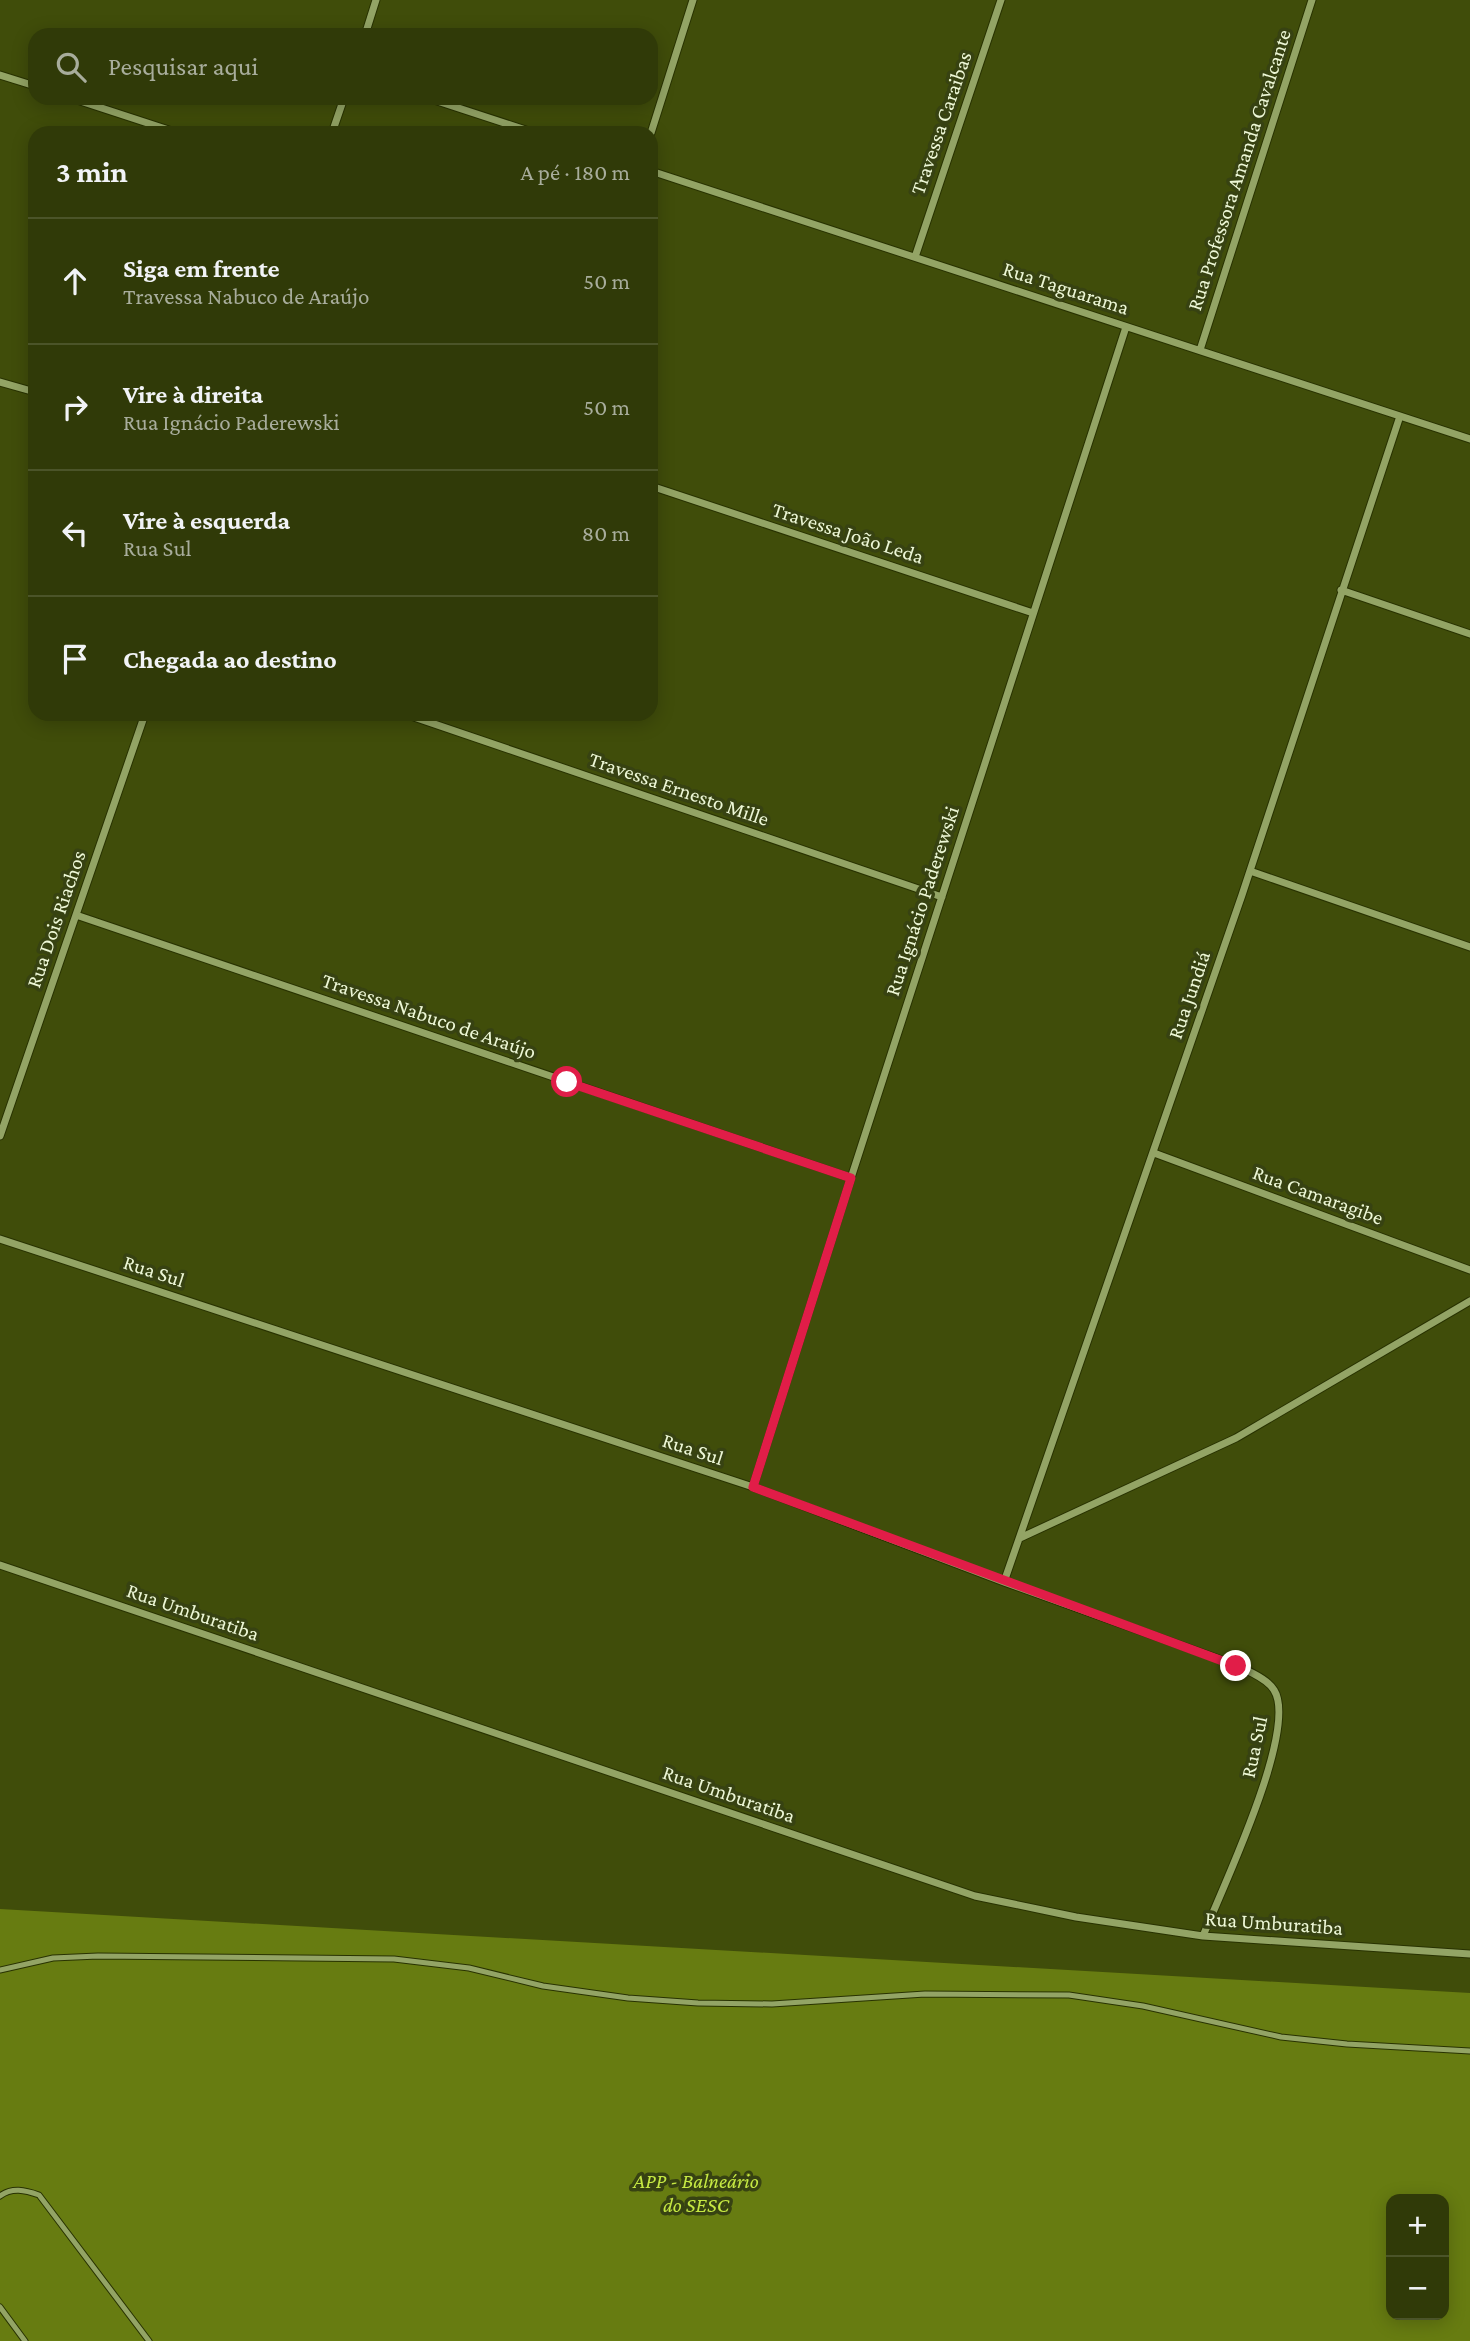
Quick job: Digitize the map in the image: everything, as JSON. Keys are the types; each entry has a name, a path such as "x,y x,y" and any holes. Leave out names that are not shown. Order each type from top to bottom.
{"street":[{"path":"367,28 376,0"},
{"path":"654,126 694,0"},
{"name":"Travessa Caraibas","path":"915,257 1001,0"},
{"name":"Rua Professora Amanda Cavalcante","path":"1200,350 1312,0"},
{"path":"0,75 28,84"},
{"path":"92,105 157,126"},
{"path":"334,126 342,105"},
{"path":"449,105 514,126"},
{"name":"Rua Taguarama","path":"658,173 1470,439"},
{"name":"Rua Ignácio Paderewski","path":"753,1487 1126,327"},
{"path":"0,382 28,391"},
{"name":"Rua Jundiá","path":"1004,1582 1250,871 1400,416"},
{"name":"Travessa João Leda","path":"658,488 1033,613"},
{"path":"1341,590 1470,634"},
{"name":"Rua Dois Riachos","path":"0,1136 143,721"},
{"name":"Travessa Ernesto Mille","path":"426,721 942,897"},
{"path":"1250,871 1470,947"},
{"name":"Travessa Nabuco de Araújo","path":"76,915 851,1178"},
{"name":"Rua Camaragibe","path":"1154,1153 1470,1270"},
{"name":"Rua Sul","path":"0,1239 753,1487 1004,1582 1219,1659 1273,1686 1280,1701 1280,1722 1264,1788 1203,1936"},
{"path":"1020,1538 1236,1438 1470,1301"},
{"name":"Rua Umburatiba","path":"0,1565 975,1896 1076,1917 1203,1936 1470,1954"}],"lane":[{"path":"0,1970 53,1958 99,1956 394,1959 469,1968 543,1986 628,1998 698,2003 772,2004 925,1994 1069,1995 1143,2006 1281,2037 1347,2044 1470,2051"},
{"path":"0,2196 8,2191 25,2190 39,2195 149,2341"},
{"path":"0,2307 25,2341"}],"green space":[{"name":"APP - Balneário do SESC","path":"0,1909 1470,1993 1470,2341 0,2341"}],"route":[{"path":"567,1082 851,1178 753,1487 1236,1666"}]}
